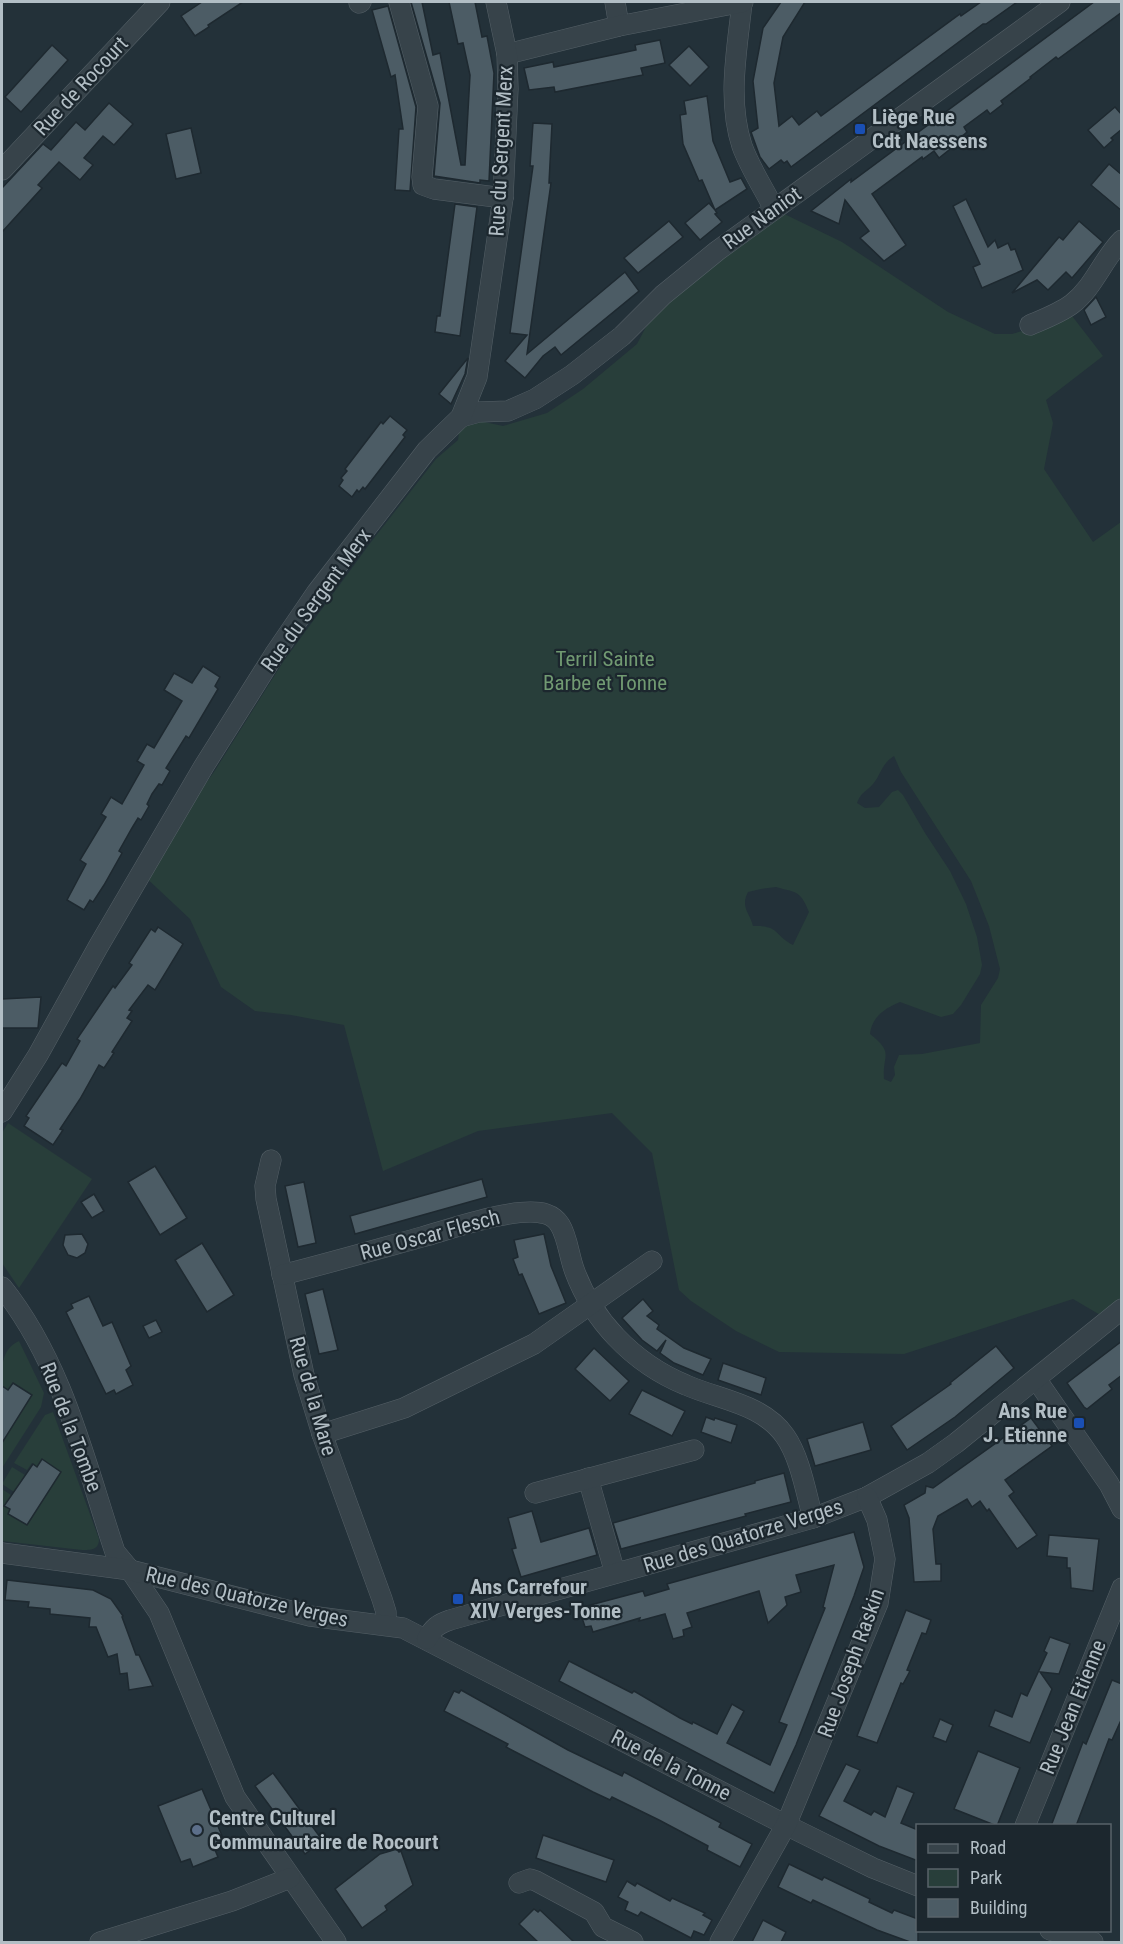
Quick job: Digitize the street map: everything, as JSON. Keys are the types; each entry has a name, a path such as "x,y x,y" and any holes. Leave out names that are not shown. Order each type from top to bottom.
{"street":[{"name":"Rue de Rocourt","path":"2,170 160,2"},
{"path":"399,2 428,106 423,185 434,189 502,198"},
{"name":"Rue du Sergent Merx","path":"2,1112 38,1055 98,946 198,776 274,655 317,592 427,450 461,417 477,377 502,198 508,88 507,54 496,2"},
{"path":"615,2 619,27"},
{"path":"507,54 619,27 676,8 742,2 734,79 735,117 743,147 774,209"},
{"name":"Rue Naniot","path":"461,417 479,412 508,411 535,399 572,375 621,336 663,295 717,251 1060,2"},
{"path":"1030,325 1073,303 1091,283 1114,248 1122,240"},
{"name":"Rue de la Mare","path":"272,1161 265,1186 266,1199 304,1375 322,1434 382,1599 386,1612 386,1625"},
{"name":"Rue Oscar Flesch","path":"282,1275 496,1216 545,1213 559,1222 575,1272 590,1305 616,1337 652,1368 686,1385 760,1413 778,1428 792,1449 813,1518"},
{"path":"322,1434 404,1408 534,1344 652,1261"},
{"name":"Rue de la Tombe","path":"2,1287 25,1319 60,1385 115,1552 159,1613 235,1797 336,1942"},
{"name":"Rue des Quatorze Verges","path":"2,1553 130,1570 310,1616 402,1628 427,1639 432,1630 450,1620 813,1518 867,1497 941,1454 1122,1309"},
{"path":"1036,1379 1109,1484 1122,1509"},
{"path":"535,1492 694,1450"},
{"path":"588,1478 615,1573"},
{"name":"Rue Joseph Raskin","path":"720,1942 786,1825 878,1603 885,1559 877,1520 867,1497"},
{"name":"Rue Jean Etienne","path":"1026,1824 1122,1588"},
{"name":"Rue de la Tonne","path":"427,1639 786,1825 873,1868 916,1885"},
{"path":"100,1942 232,1900 290,1878"},
{"path":"519,1883 530,1879 536,1881 594,1912 603,1927 633,1942"},
{"path":"1057,1932 1093,1942"}],"green space":[{"name":"Terril Sainte Barbe et Tonne","path":"774,209 842,242 948,312 995,334 1012,334 1029,329 1069,312 1103,356 1046,400 1053,423 1044,469 1093,542 1121,522 1122,1305 1102,1316 1073,1299 904,1354 779,1352 736,1331 691,1301 679,1290 652,1153 612,1113 478,1131 383,1171 344,1025 255,1011 221,987 190,919 141,873 214,772 283,662 371,542 436,459 458,440 461,417 503,426 547,413 583,389 637,344 663,295","holes":["894,756 901,772 971,881 989,926 1000,969 998,978 981,1005 980,1043 922,1054 899,1055 894,1067 895,1075 891,1082 884,1079 885,1050 870,1034 877,1018 885,1010 900,1002 941,1017 953,1014 980,974 982,965 977,937 966,904 950,871 903,795 898,790 892,792 879,807 865,808 857,803 862,794 876,781 886,762","776,887 800,896 809,912 793,945 768,927 753,926 746,910 745,902 748,892"]},
{"path":"8,1123 92,1179 19,1288 2,1263 2,1133"},
{"path":"19,1341 44,1393 41,1407 2,1468 2,1442 32,1395 13,1383 8,1390 2,1387 2,1367 5,1355 8,1349"},
{"path":"53,1412 99,1539 98,1545 91,1549 82,1550 2,1541 2,1489 17,1499 5,1506 10,1509 8,1514 27,1525 61,1472 42,1460 37,1467 32,1463 27,1470 14,1463 45,1415"},
{"path":"12,1467 30,1478 14,1492 2,1484"}],"building":[{"path":"202,2 243,2 195,36 181,16"},
{"path":"411,2 422,2 433,55 440,53 461,165 465,165 470,75 463,43 458,44 449,2 475,2 482,37 487,36 494,73 489,181 480,180 480,183 434,176 440,103"},
{"path":"781,2 805,2 783,37 774,83 779,126 792,116 799,125 817,111 821,116 960,14 961,16 981,2 1017,2 983,24 791,167 787,161 784,163 781,160 769,169 760,157 751,132 758,128 753,81 763,28"},
{"path":"1094,2 1122,2 1122,12 1030,77 1001,101 1003,104 990,114 987,110 964,127 967,132 958,140 959,142 939,158 934,151 923,159 922,157 872,194 906,245 884,261 860,238 869,231 845,200 839,224 811,211 851,179 851,182"},
{"path":"388,6 416,107 410,191 395,190 399,129 403,129 395,75 391,77 372,10"},
{"path":"660,40 665,63 641,68 643,75 555,92 554,87 529,90 524,68 553,62 554,67 636,50 635,45"},
{"path":"52,45 68,60 21,112 5,97"},
{"path":"689,46 709,67 690,86 669,65"},
{"path":"707,96 713,141 730,182 741,178 747,189 715,210 683,144 680,115 686,114 684,101"},
{"path":"109,103 133,124 114,145 103,136 84,158 93,165 80,180 59,162 38,185 42,188 2,232 2,188 43,144 51,150 76,122 85,130"},
{"path":"1115,107 1122,115 1122,129 1104,148 1088,130"},
{"path":"533,123 552,124 549,183 551,183 527,354 625,272 639,291 561,355 555,347 543,356 525,378 505,361 527,335 510,333 533,166 530,166"},
{"path":"191,128 201,173 176,179 166,134"},
{"path":"1109,164 1122,175 1122,211 1091,185"},
{"path":"966,199 988,247 995,240 998,248 1008,243 1011,250 1015,249 1023,270 982,288 973,267 980,264 953,206"},
{"path":"709,203 717,213 715,214 722,222 700,240 685,223"},
{"path":"455,204 477,207 460,336 435,332 437,316 440,316"},
{"path":"669,221 683,237 638,273 624,258"},
{"path":"1079,221 1103,242 1072,278 1066,272 1048,290 1037,280 1012,293 1059,237 1063,240"},
{"path":"1096,297 1106,317 1091,325 1084,310"},
{"path":"468,358 465,374 451,404 439,394"},
{"path":"390,416 407,430 403,435 405,437 365,489 363,487 359,492 357,490 352,497 339,486 343,480 341,478 347,471 345,469 381,422 383,424"},
{"path":"203,666 220,677 215,686 218,689 189,738 186,736 166,768 170,771 162,785 159,784 152,794 147,804 149,806 141,820 138,818 132,828 119,851 122,853 104,885 93,902 90,900 84,910 67,900 86,864 80,860 106,817 101,814 111,797 122,804 144,765 137,761 147,744 154,748 182,701 164,690 174,673 192,683"},
{"path":"158,927 183,944 155,990 148,985 129,1010 132,1011 127,1018 132,1021 112,1052 114,1053 104,1068 99,1065 60,1129 63,1130 53,1145 24,1126 29,1118 26,1116 62,1063 66,1066 80,1041 77,1039 113,986 115,988 132,965 129,963 151,929 155,932"},
{"path":"41,997 38,1028 2,1028 2,999"},
{"path":"155,1166 187,1218 160,1235 128,1182"},
{"path":"482,1179 487,1197 355,1234 350,1216"},
{"path":"304,1182 316,1243 298,1247 285,1186"},
{"path":"94,1194 104,1211 92,1218 81,1202"},
{"path":"82,1234 88,1244 85,1253 77,1258 68,1255 63,1245 65,1235"},
{"path":"544,1234 551,1266 566,1303 539,1314 513,1259 518,1257 514,1240"},
{"path":"202,1243 234,1295 207,1312 175,1260"},
{"path":"323,1289 338,1350 319,1354 305,1294"},
{"path":"89,1296 103,1326 112,1322 131,1366 126,1370 133,1385 116,1394 114,1390 106,1394 66,1312 73,1308 71,1304"},
{"path":"643,1299 653,1311 647,1316 659,1325 657,1329 684,1348 711,1359 703,1375 674,1363 660,1353 666,1340 657,1351 642,1340 622,1318"},
{"path":"156,1320 162,1332 149,1338 143,1326"},
{"path":"1122,1341 1122,1375 1109,1385 1112,1389 1087,1409 1067,1383"},
{"path":"996,1346 1014,1368 955,1417 907,1450 891,1426 951,1384"},
{"path":"594,1348 629,1381 610,1401 575,1369"},
{"path":"723,1363 766,1378 761,1395 718,1380"},
{"path":"13,1383 32,1395 2,1443 2,1386 8,1390"},
{"path":"642,1390 685,1411 672,1436 629,1414"},
{"path":"706,1417 737,1425 731,1443 701,1432"},
{"path":"1031,1418 1052,1446 1005,1480 1014,1492 1009,1496 1037,1535 1017,1549 989,1509 987,1511 980,1501 972,1507 967,1499 938,1516 933,1529 936,1564 941,1564 941,1581 914,1582 909,1518 904,1505 925,1493 926,1486 933,1488"},
{"path":"863,1422 871,1450 815,1466 807,1439"},
{"path":"42,1459 61,1472 27,1525 8,1514 10,1509 4,1506 33,1464 37,1467"},
{"path":"784,1473 791,1502 621,1549 613,1523"},
{"path":"532,1511 541,1542 589,1528 597,1555 521,1577 512,1549 516,1548 508,1518"},
{"path":"854,1532 864,1567 796,1745 774,1793 559,1681 569,1661 632,1693 634,1691 692,1724 693,1722 717,1734 732,1704 744,1711 727,1743 770,1765 787,1725 779,1722 825,1608 823,1607 834,1565 796,1575 801,1592 785,1597 787,1605 768,1623 759,1591 687,1613 692,1627 683,1630 684,1636 673,1639 665,1614 639,1621 640,1618 593,1632 591,1626 585,1627 579,1608 643,1591 645,1596 669,1589 667,1584"},
{"path":"1049,1535 1099,1539 1093,1591 1071,1588 1067,1558 1047,1556"},
{"path":"7,1580 93,1590 111,1599 123,1616 136,1655 139,1655 153,1686 129,1690 127,1673 120,1674 117,1654 108,1657 96,1627 89,1627 90,1618 50,1614 50,1609 28,1607 29,1602 5,1600"},
{"path":"906,1610 931,1620 926,1634 922,1633 907,1670 910,1671 903,1684 901,1683 877,1743 857,1736"},
{"path":"1050,1637 1070,1644 1059,1674 1040,1672 1052,1689 1030,1743 989,1726 995,1710 1012,1717 1021,1693 1027,1696 1047,1653 1044,1651"},
{"path":"1112,1680 1122,1684 1122,1718 1112,1740 1109,1739 1077,1824 1052,1824 1083,1742 1086,1744"},
{"path":"461,1690 568,1750 622,1776 624,1772 721,1823 719,1827 752,1844 740,1867 707,1850 708,1846 659,1820 612,1797 610,1800 593,1792 506,1747 508,1744 444,1711 454,1691 459,1693"},
{"path":"940,1719 953,1725 946,1742 933,1737"},
{"path":"978,1751 1020,1768 998,1824 992,1824 954,1809"},
{"path":"846,1764 860,1770 844,1801 871,1815 874,1811 885,1817 897,1786 914,1793 901,1823 916,1829 916,1860 879,1846 819,1816"},
{"path":"273,1773 323,1841 305,1854 255,1786"},
{"path":"202,1789 226,1845 215,1850 218,1857 193,1867 190,1859 181,1862 158,1806"},
{"path":"543,1835 614,1860 606,1882 536,1858"},
{"path":"397,1849 401,1851 413,1885 385,1906 387,1910 362,1928 335,1889 380,1854"},
{"path":"789,1864 822,1880 824,1877 870,1899 869,1902 892,1913 894,1910 916,1918 918,1942 910,1942 877,1930 813,1900 811,1903 778,1887"},
{"path":"627,1881 635,1886 637,1883 670,1901 672,1898 705,1913 703,1915 712,1920 704,1935 694,1931 691,1938 641,1912 638,1916 625,1910 628,1902 618,1897"},
{"path":"534,1909 538,1912 540,1910 574,1942 538,1942 519,1924"},
{"path":"763,1920 786,1932 781,1942 752,1942"}],"place":[{"name":"Liège Rue Cdt Naessens","path":"860,129"},
{"name":"Ans Rue J. Etienne","path":"1079,1423"},
{"name":"Ans Carrefour XIV Verges-Tonne","path":"458,1599"},
{"name":"Centre Culturel Communautaire de Rocourt","path":"197,1830"}]}
